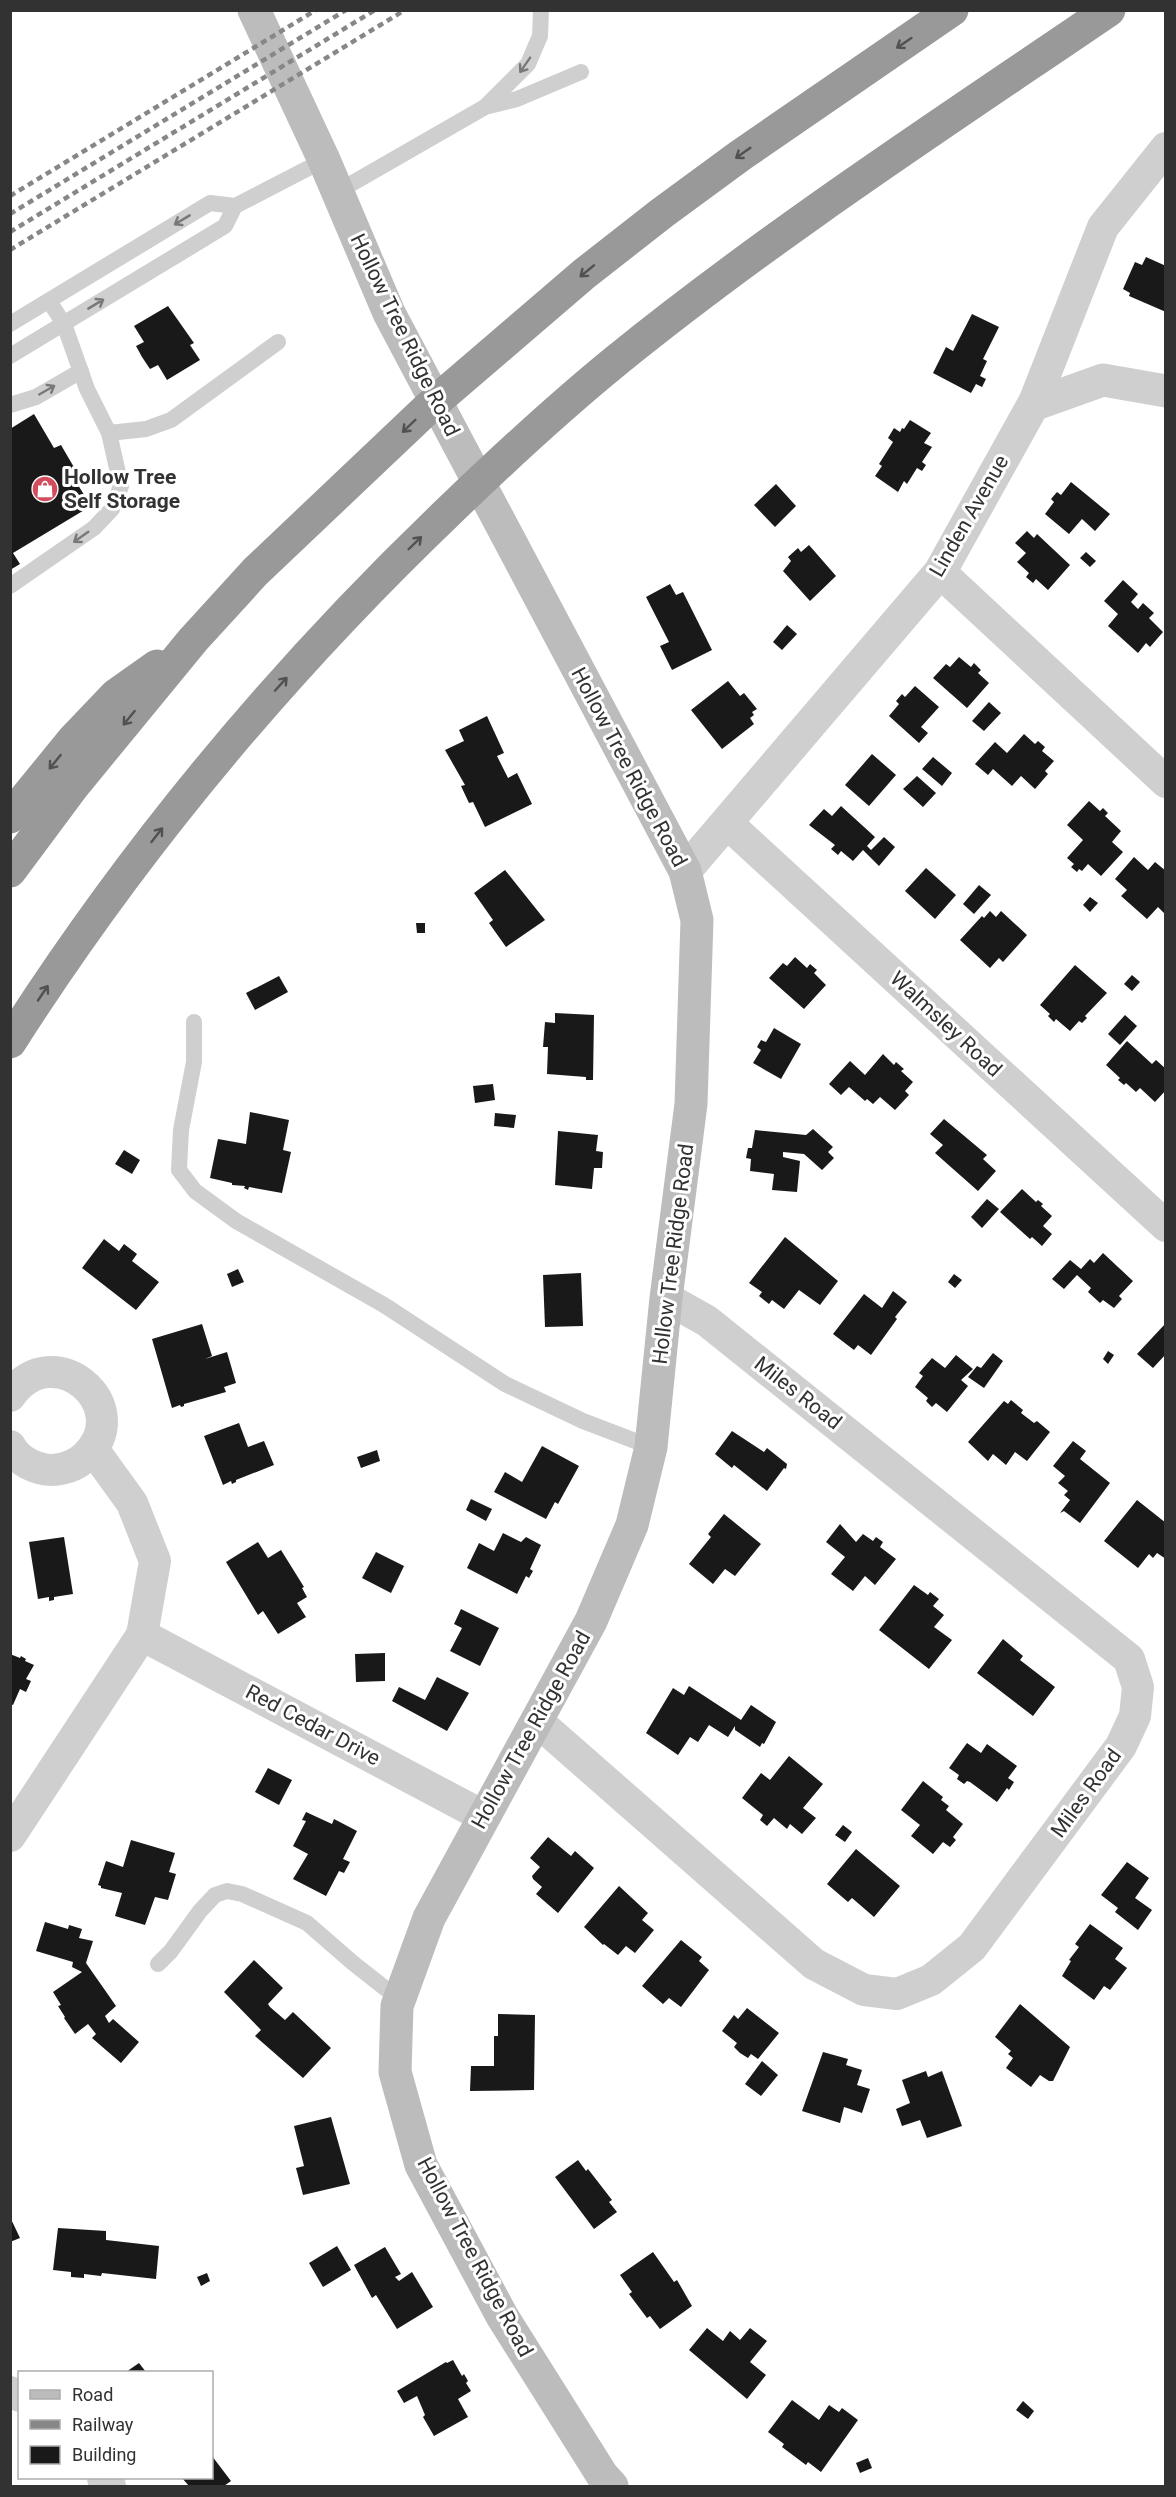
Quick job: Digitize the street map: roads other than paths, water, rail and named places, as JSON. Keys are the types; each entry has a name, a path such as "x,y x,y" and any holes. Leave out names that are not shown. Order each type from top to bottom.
{"highway":[{"path":"10,871 74,785 193,640 255,572 429,407 584,274 741,155 952,10"},
{"path":"10,1042 81,936 147,847 250,720 330,630 471,490 590,383 692,300 851,185 1109,10"},
{"path":"10,817 73,740 116,695 193,640"}],"main road":[{"name":"Hollow Tree Ridge Road","path":"254,10 307,128 324,160 389,313 685,871 697,920 697,982 691,1104 666,1298 651,1447 632,1525 591,1621 429,1918 398,2006 395,2072 421,2165 502,2316 602,2475 612,2487"}],"street":[{"name":"Linden Avenue","path":"685,871 940,572 1033,405 1103,227 1166,148"},
{"path":"1033,405 1103,381 1166,391"},
{"path":"940,572 1166,782"},
{"name":"Walmsley Road","path":"727,823 1166,1226"},
{"name":"Miles Road","path":"537,1721 814,1964 864,1990 897,1994 931,1980 972,1947 1121,1746 1135,1716 1138,1688 1130,1659 707,1321 666,1298"},
{"path":"10,1396 17,1386 33,1376 50,1371 68,1374 84,1383 96,1397 101,1414 100,1432 93,1449 80,1462 63,1469 45,1470 28,1464 10,1446"},
{"path":"10,1836 142,1635 155,1561 132,1503 93,1449"},
{"name":"Red Cedar Drive","path":"142,1635 483,1816"}],"lane":[{"path":"337,192 485,107 528,64 540,36 541,10"},
{"path":"485,107 518,99 581,72"},
{"path":"10,324 210,203 235,206 324,160"},
{"path":"10,356 225,226 235,206"},
{"path":"10,586 94,528 112,509 121,486 109,433 87,389 64,324 49,301"},
{"path":"109,433 146,429 171,420 278,342"},
{"path":"10,405 36,397 81,371"},
{"path":"195,1022 194,1062 181,1130 179,1170 195,1191 236,1221 384,1305 505,1384 651,1447"},
{"path":"158,1964 171,1951 200,1911 215,1895 226,1891 242,1894 307,1923 353,1964 400,2000"}],"railway":[{"path":"10,196 316,10"},
{"path":"10,214 346,10"},
{"path":"10,232 375,10"},
{"path":"10,250 405,10"}],"place":[{"name":"Hollow Tree Self Storage","path":"45,489"}]}
